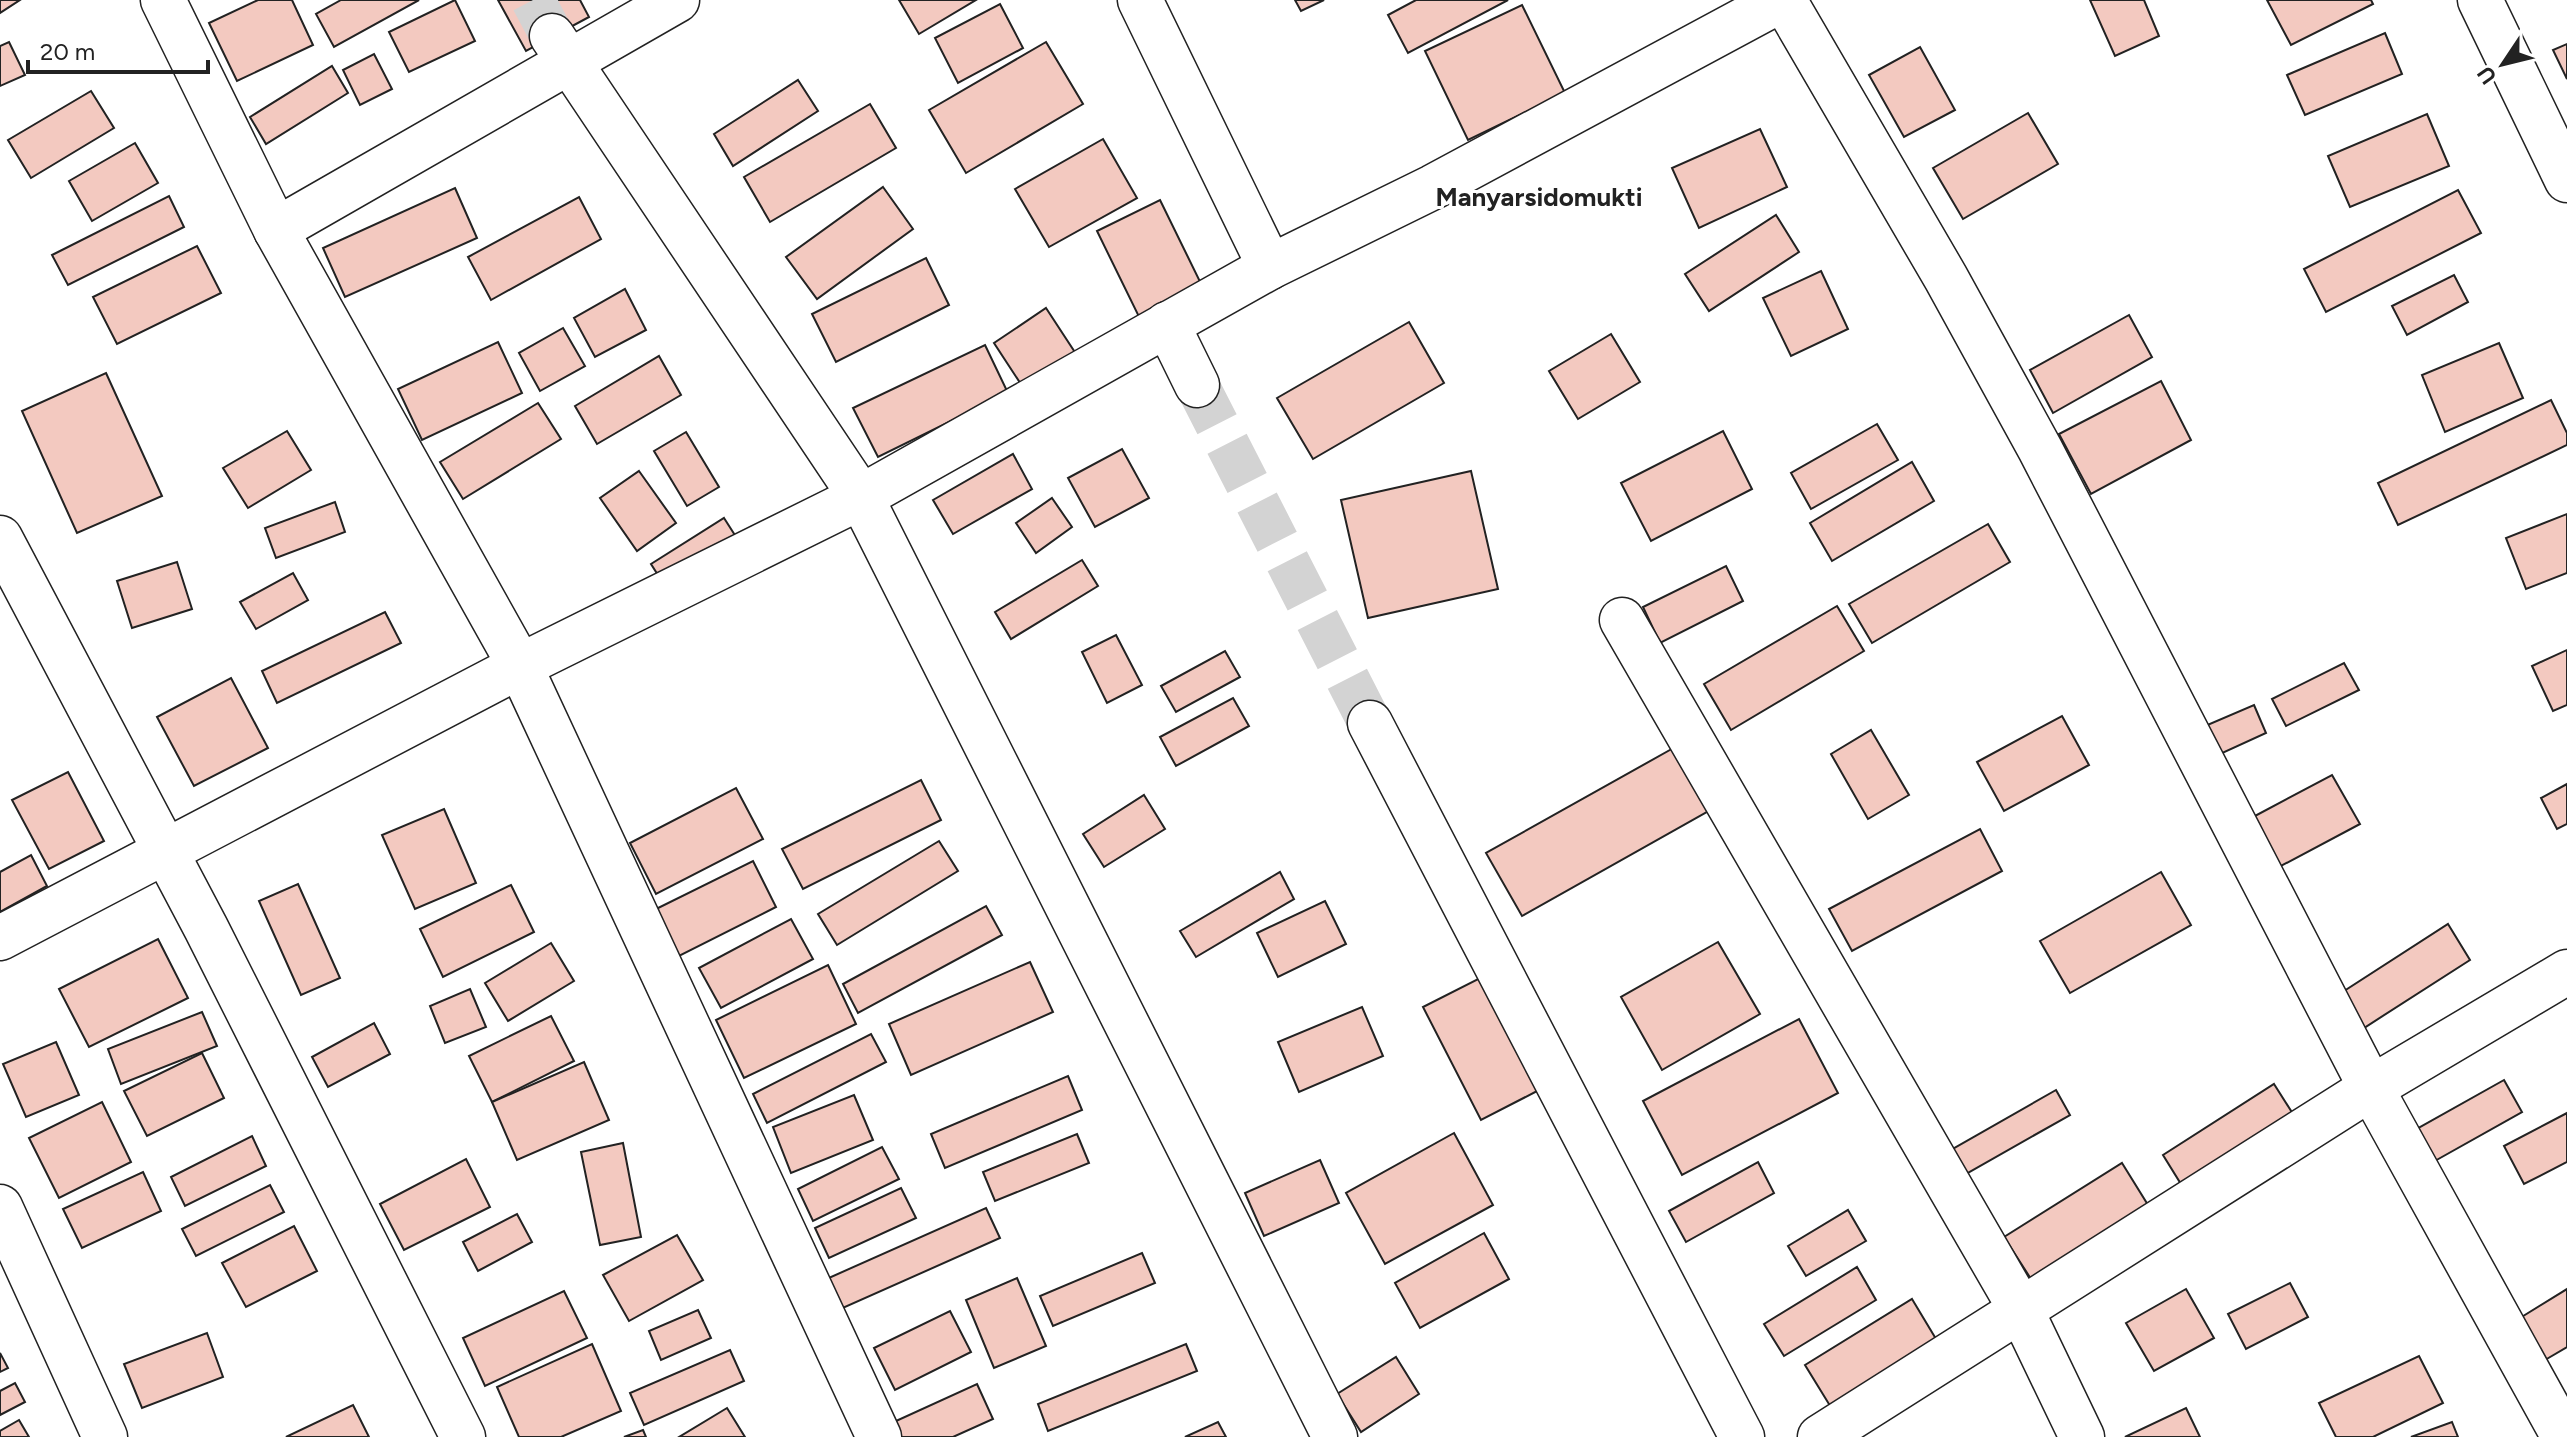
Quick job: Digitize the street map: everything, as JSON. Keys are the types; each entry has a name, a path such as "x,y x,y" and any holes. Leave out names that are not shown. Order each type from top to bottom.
{"street":[{"path":"163,0 276,230 520,666 879,1437"},
{"path":"276,230 560,48 677,0"},
{"path":"1140,0 1270,267"},
{"path":"0,938 520,666 861,497 1270,267 1433,187 1783,0 1946,278 2040,449 2371,1088 2564,1437"},
{"path":"2480,0 2567,180"},
{"path":"560,48 861,497 1335,1437"},
{"path":"1167,324 1197,385"},
{"path":"0,538 167,853 463,1437"},
{"path":"1622,620 2020,1308 2082,1437"},
{"path":"1370,723 1742,1437"},
{"path":"1820,1437 2371,1088 2567,972"},
{"path":"0,1207 105,1437"}],"building":[{"path":"0,0 20,0 0,13"},
{"path":"258,0 292,0 313,45 237,81 209,23"},
{"path":"341,0 419,0 334,47 316,14"},
{"path":"455,0 475,41 409,72 389,32"},
{"path":"498,0 580,0 589,17 526,51"},
{"path":"899,0 976,0 919,34"},
{"path":"1295,0 1324,0 1301,11"},
{"path":"1416,0 1508,0 1408,53 1388,15"},
{"path":"2090,0 2144,0 2159,36 2115,56"},
{"path":"2267,0 2371,0 2373,4 2291,45"},
{"path":"1000,4 1023,48 958,83 935,38"},
{"path":"1522,5 1565,93 1468,140 1425,51"},
{"path":"2385,33 2402,74 2305,115 2287,75"},
{"path":"9,42 25,75 0,86 0,46"},
{"path":"1046,42 1083,104 966,173 929,110"},
{"path":"2567,44 2567,79 2553,50"},
{"path":"1920,47 1955,110 1904,137 1869,75"},
{"path":"374,54 392,89 360,105 343,70"},
{"path":"332,66 348,93 266,144 250,117"},
{"path":"798,80 818,111 733,166 714,134"},
{"path":"91,91 114,128 31,178 8,140"},
{"path":"870,104 896,148 770,222 744,177"},
{"path":"2028,113 2058,164 1963,219 1933,168"},
{"path":"2427,114 2449,166 2350,207 2328,156"},
{"path":"1760,129 1787,187 1699,228 1672,168"},
{"path":"1103,139 1137,198 1049,247 1015,189"},
{"path":"135,143 158,183 92,221 69,181"},
{"path":"883,187 913,229 817,299 786,257"},
{"path":"455,188 477,238 345,297 323,248"},
{"path":"2458,190 2481,233 2326,312 2304,269"},
{"path":"169,196 184,227 68,285 52,255"},
{"path":"579,197 601,239 491,300 468,257"},
{"path":"1160,200 1208,298 1145,329 1097,231"},
{"path":"1776,215 1799,252 1709,311 1685,274"},
{"path":"197,246 221,293 117,344 93,297"},
{"path":"926,258 949,305 836,362 812,314"},
{"path":"1821,271 1848,329 1791,356 1763,298"},
{"path":"2454,275 2468,302 2407,335 2392,306"},
{"path":"625,289 646,330 595,357 574,318"},
{"path":"1046,308 1080,360 1028,395 994,343"},
{"path":"2129,315 2152,357 2053,413 2030,370"},
{"path":"1409,322 1444,383 1313,459 1277,398"},
{"path":"563,328 585,366 540,391 519,353"},
{"path":"1611,334 1640,382 1578,419 1549,371"},
{"path":"498,342 522,393 422,440 398,389"},
{"path":"2499,343 2523,398 2445,432 2422,375"},
{"path":"985,345 1008,393 878,457 853,408"},
{"path":"659,356 681,395 597,444 575,406"},
{"path":"106,373 162,496 77,533 22,411"},
{"path":"2161,381 2191,440 2091,494 2059,434"},
{"path":"2551,400 2567,433 2567,445 2398,525 2378,483"},
{"path":"538,403 561,439 463,499 440,462"},
{"path":"1877,424 1898,460 1811,509 1791,473"},
{"path":"287,431 311,470 248,508 223,468"},
{"path":"1723,431 1752,489 1651,541 1621,483"},
{"path":"686,432 719,487 687,506 654,451"},
{"path":"1122,449 1149,498 1095,527 1068,478"},
{"path":"1013,454 1032,489 953,534 933,500"},
{"path":"1912,462 1934,501 1832,561 1810,523"},
{"path":"639,471 676,523 637,551 600,498"},
{"path":"1471,471 1498,589 1368,618 1341,500"},
{"path":"1052,498 1072,527 1036,553 1016,523"},
{"path":"335,502 345,532 276,558 265,528"},
{"path":"2567,514 2567,573 2526,589 2506,538"},
{"path":"724,518 738,540 665,586 651,564"},
{"path":"1988,524 2010,562 1872,643 1849,604"},
{"path":"1082,560 1098,586 1011,639 995,612"},
{"path":"177,562 192,609 132,628 117,581"},
{"path":"1726,566 1743,601 1660,643 1643,607"},
{"path":"293,573 308,600 256,629 240,602"},
{"path":"1837,606 1864,651 1731,730 1704,684"},
{"path":"385,612 401,643 277,703 262,671"},
{"path":"1116,635 1142,685 1107,703 1082,652"},
{"path":"2567,650 2567,705 2553,711 2532,666"},
{"path":"1225,651 1240,677 1176,712 1161,686"},
{"path":"2344,663 2359,690 2286,726 2272,699"},
{"path":"231,678 268,748 194,786 157,717"},
{"path":"1233,698 1249,726 1176,766 1160,737"},
{"path":"2254,705 2266,733 2218,755 2205,726"},
{"path":"2062,716 2089,765 2004,811 1977,762"},
{"path":"1871,730 1909,795 1868,819 1831,754"},
{"path":"1677,746 1712,809 1522,916 1486,853"},
{"path":"68,772 104,841 49,869 12,800"},
{"path":"2332,775 2360,824 2279,867 2253,817"},
{"path":"921,780 941,820 803,889 782,849"},
{"path":"2567,784 2567,824 2557,829 2541,798"},
{"path":"736,788 763,839 656,894 630,843"},
{"path":"1144,795 1165,829 1104,867 1083,834"},
{"path":"444,809 476,883 415,909 382,835"},
{"path":"1980,829 2002,871 1852,951 1829,909"},
{"path":"939,841 958,871 837,945 818,914"},
{"path":"31,855 47,886 0,912 0,872"},
{"path":"753,861 776,907 677,957 654,910"},
{"path":"1280,872 1294,899 1196,957 1180,931"},
{"path":"2161,872 2191,925 2070,993 2040,941"},
{"path":"298,884 340,978 301,995 259,901"},
{"path":"511,885 534,932 443,977 420,929"},
{"path":"1325,901 1346,944 1278,977 1257,933"},
{"path":"986,906 1002,935 858,1013 843,984"},
{"path":"791,919 813,959 721,1008 699,968"},
{"path":"2448,924 2470,960 2364,1028 2341,993"},
{"path":"158,939 188,998 89,1047 59,989"},
{"path":"1718,942 1760,1014 1662,1070 1621,997"},
{"path":"551,943 574,981 508,1021 485,983"},
{"path":"1030,962 1053,1012 911,1075 889,1024"},
{"path":"828,965 856,1024 744,1078 716,1020"},
{"path":"1484,976 1541,1089 1481,1120 1423,1007"},
{"path":"470,989 486,1027 445,1043 430,1006"},
{"path":"1362,1007 1383,1056 1299,1092 1278,1042"},
{"path":"202,1012 217,1046 121,1084 108,1049"},
{"path":"551,1016 574,1061 492,1102 469,1056"},
{"path":"1799,1019 1838,1093 1682,1175 1643,1101"},
{"path":"374,1023 390,1054 328,1087 312,1057"},
{"path":"871,1034 886,1062 767,1123 753,1094"},
{"path":"56,1042 79,1095 26,1117 3,1064"},
{"path":"202,1053 224,1098 147,1136 124,1091"},
{"path":"584,1062 609,1120 517,1160 492,1102"},
{"path":"1068,1076 1082,1110 945,1168 931,1134"},
{"path":"2504,1080 2522,1112 2433,1162 2415,1130"},
{"path":"2274,1084 2300,1125 2189,1197 2163,1155"},
{"path":"2056,1090 2070,1115 1957,1179 1944,1154"},
{"path":"854,1095 873,1140 791,1173 773,1127"},
{"path":"102,1102 131,1162 59,1198 29,1138"},
{"path":"2567,1113 2567,1162 2524,1184 2504,1146"},
{"path":"1454,1133 1493,1205 1385,1264 1346,1193"},
{"path":"1077,1134 1089,1163 995,1201 983,1172"},
{"path":"252,1136 266,1166 185,1206 171,1177"},
{"path":"623,1143 641,1237 600,1245 581,1152"},
{"path":"882,1147 899,1179 813,1221 798,1189"},
{"path":"466,1159 490,1207 404,1250 380,1204"},
{"path":"1320,1160 1339,1203 1264,1236 1245,1193"},
{"path":"1758,1162 1774,1193 1686,1242 1669,1211"},
{"path":"2122,1163 2148,1205 2031,1279 2004,1237"},
{"path":"143,1172 161,1211 82,1248 63,1209"},
{"path":"270,1185 284,1212 196,1256 182,1229"},
{"path":"901,1188 916,1218 829,1258 815,1228"},
{"path":"986,1208 1000,1238 836,1311 822,1281"},
{"path":"1848,1210 1866,1241 1806,1276 1788,1246"},
{"path":"517,1214 532,1242 478,1271 463,1242"},
{"path":"294,1226 317,1271 246,1307 222,1263"},
{"path":"1484,1233 1509,1279 1420,1328 1395,1283"},
{"path":"677,1235 703,1280 629,1321 603,1275"},
{"path":"1142,1253 1155,1283 1053,1326 1040,1296"},
{"path":"1857,1267 1876,1300 1784,1356 1764,1324"},
{"path":"1017,1278 1046,1346 994,1368 966,1300"},
{"path":"2290,1283 2308,1317 2246,1349 2228,1314"},
{"path":"2186,1289 2214,1338 2154,1371 2126,1323"},
{"path":"2567,1289 2567,1347 2545,1360 2520,1318"},
{"path":"564,1291 587,1338 485,1386 463,1338"},
{"path":"1912,1299 1939,1344 1832,1409 1805,1365"},
{"path":"698,1310 711,1338 661,1360 649,1331"},
{"path":"950,1311 971,1352 895,1390 874,1348"},
{"path":"207,1333 223,1377 142,1408 124,1364"},
{"path":"592,1344 621,1411 561,1437 519,1437 497,1387"},
{"path":"1186,1344 1197,1371 1048,1431 1038,1404"},
{"path":"730,1350 744,1381 644,1425 630,1393"},
{"path":"0,1353 8,1368 0,1372"},
{"path":"2419,1356 2443,1403 2373,1437 2336,1437 2319,1403"},
{"path":"1396,1357 1419,1394 1361,1432 1337,1394"},
{"path":"15,1383 25,1402 0,1415 0,1391"},
{"path":"977,1384 993,1419 953,1437 891,1437 885,1426"},
{"path":"353,1405 369,1437 286,1437"},
{"path":"727,1408 745,1437 679,1437"},
{"path":"2186,1408 2200,1437 2125,1437"},
{"path":"19,1420 29,1437 0,1437 0,1431"},
{"path":"1218,1422 1226,1437 1185,1437"},
{"path":"2452,1422 2458,1437 2411,1437"},
{"path":"643,1430 646,1437 624,1437"}],"tunnel":[{"path":"533,0 552,36"},
{"path":"1197,385 1370,723"}],"district":[{"name":"Manyarsidomukti","path":"1539,197"}]}
